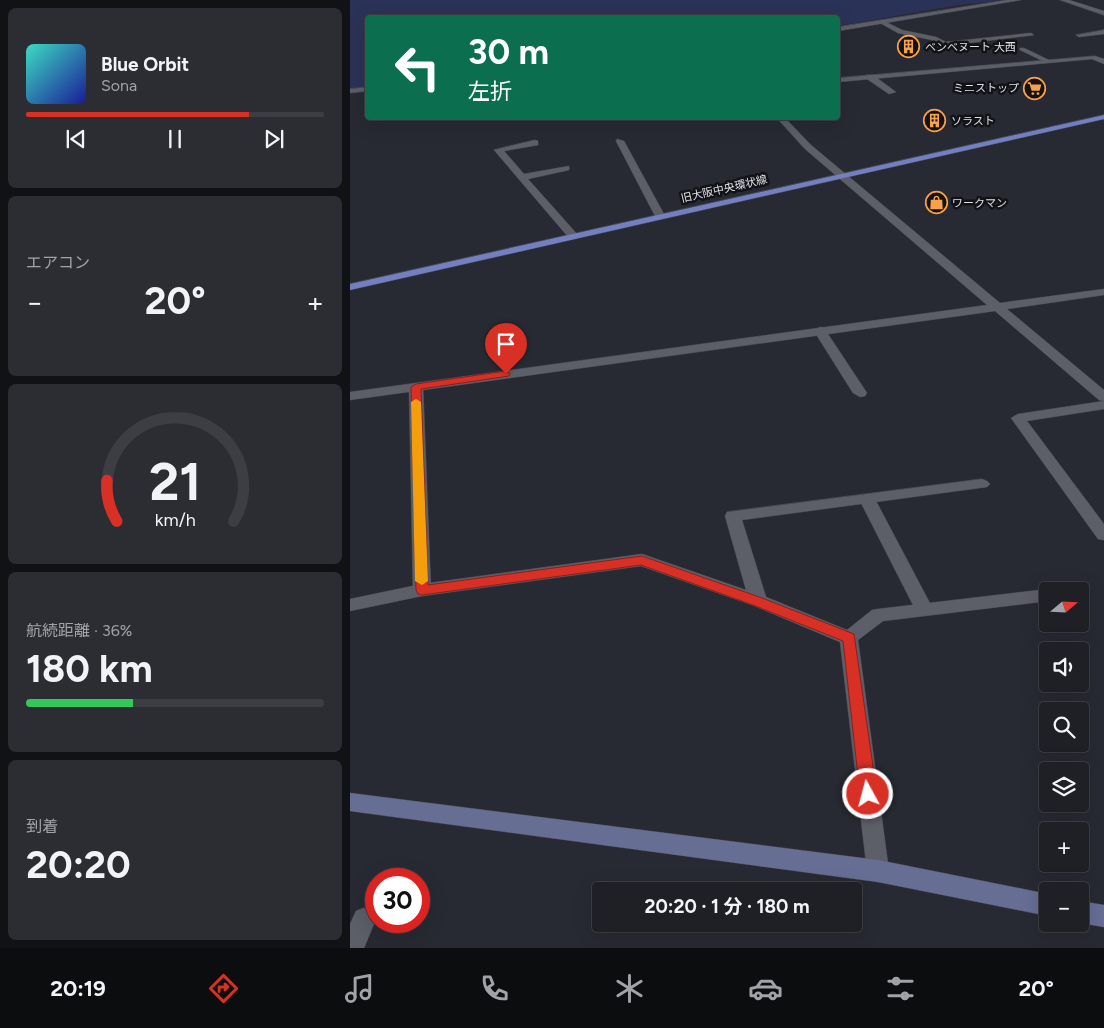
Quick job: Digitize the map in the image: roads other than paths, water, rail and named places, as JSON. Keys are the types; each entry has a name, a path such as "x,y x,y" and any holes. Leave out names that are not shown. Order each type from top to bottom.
{"main road":[{"name":"旧大阪中央環状線","path":"350,287 1104,117"}],"street":[{"path":"840,29 1018,0"},
{"path":"1063,0 1104,13"},
{"path":"882,22 900,32 934,38 945,44 1031,35"},
{"path":"1079,35 1104,32"},
{"path":"1093,34 1104,38"},
{"path":"1022,49 1047,61"},
{"path":"840,80 1093,57 1104,62"},
{"path":"870,77 892,92"},
{"path":"350,91 365,90"},
{"path":"783,120 808,147 999,306 1104,397"},
{"path":"620,141 660,216"},
{"path":"535,142 498,150 573,236"},
{"path":"522,177 566,168"},
{"path":"350,396 1104,292"},
{"path":"820,331 860,393"},
{"path":"416,387 422,590"},
{"path":"1104,405 1018,418 1104,535"},
{"path":"758,601 732,516 982,484"},
{"path":"867,499 924,609"},
{"path":"350,606 422,590 642,560 758,601 849,638"},
{"path":"849,638 878,615 1039,596"},
{"path":"849,638 878,871"},
{"path":"350,802 878,871 1039,903"},
{"path":"1089,914 1104,916"},
{"path":"352,948 364,919"}],"place":[{"name":"ベンベヌート 大西","path":"909,47"},
{"name":"ミニストップ","path":"1035,88"},
{"name":"ソラスト","path":"935,121"},
{"name":"ワークマン","path":"936,203"}]}
